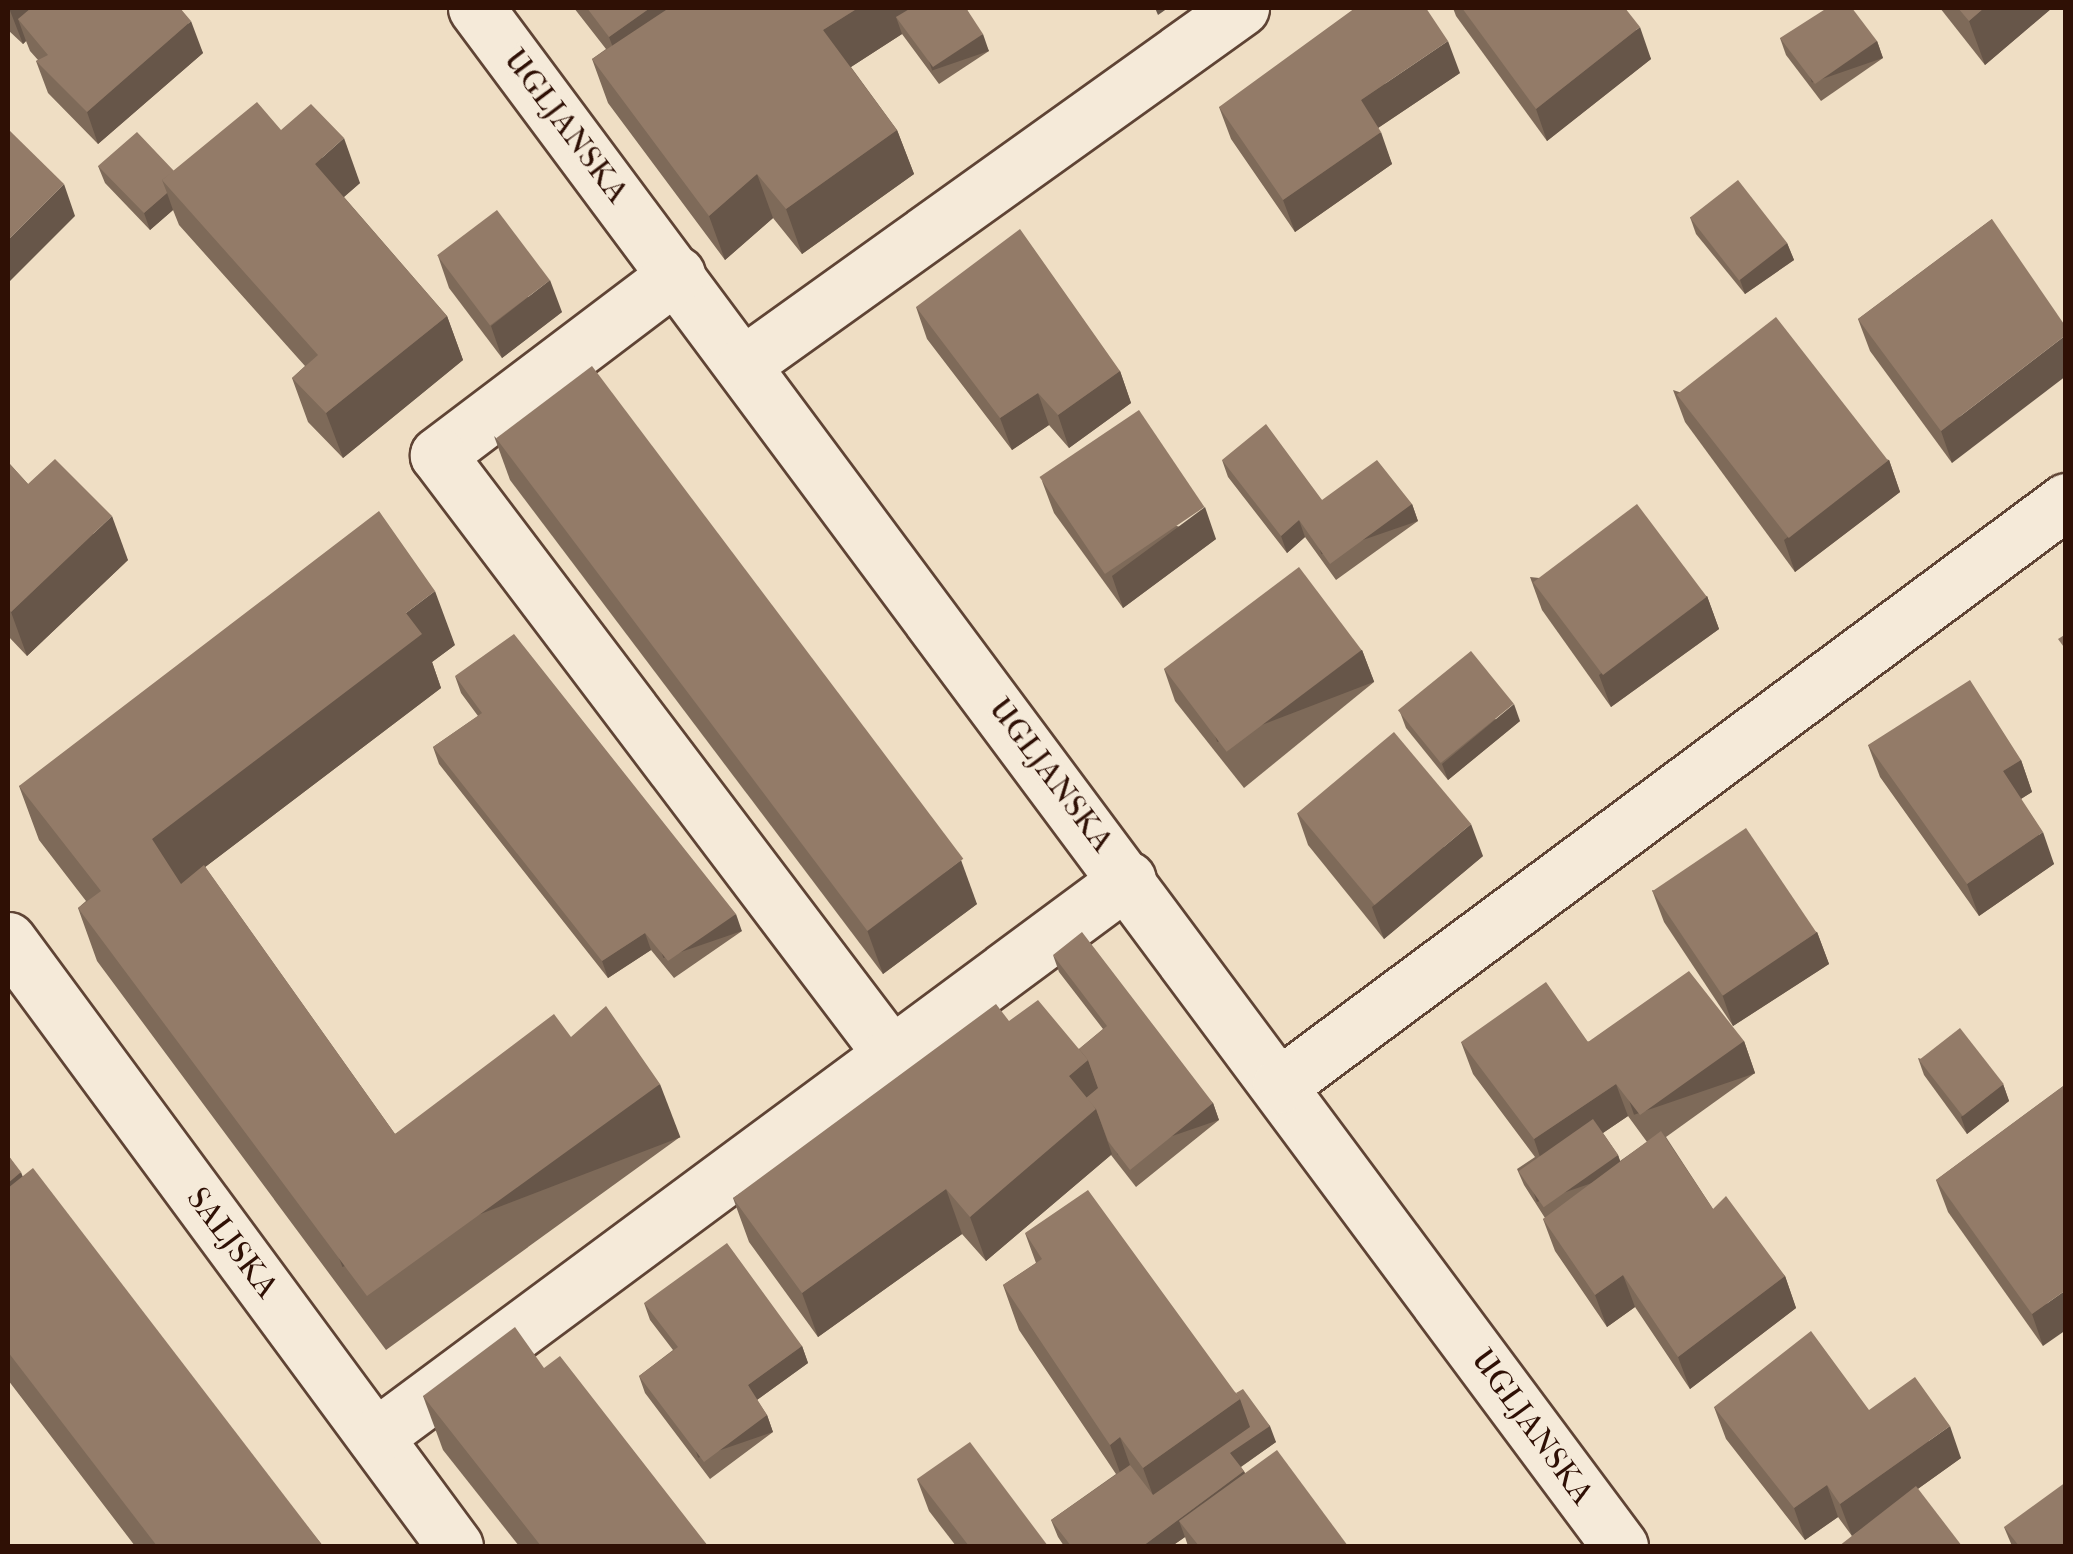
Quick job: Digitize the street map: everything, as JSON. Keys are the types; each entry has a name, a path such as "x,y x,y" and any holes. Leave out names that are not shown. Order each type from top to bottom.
{"street":[{"name":"UGLJANSKA","path":"476,8 745,363 1620,1546"},
{"path":"745,363 1241,8"},
{"path":"677,274 438,455 892,1055"},
{"path":"1280,1086 2066,501"},
{"path":"376,1437 1128,879"},
{"name":"SALJSKA","path":"8,940 455,1546"}],"building":[{"path":"31,8 180,8 191,21 87,112 36,61 48,55 18,19"},
{"path":"587,8 650,8 609,37"},
{"path":"669,8 858,8 823,30 897,130 786,209 757,174 709,216 592,59"},
{"path":"911,8 966,8 983,34 933,67 896,17"},
{"path":"1355,8 1426,8 1448,41 1361,100 1381,132 1283,200 1219,107"},
{"path":"1462,8 1625,8 1640,27 1536,109"},
{"path":"1827,8 1852,8 1877,41 1815,84 1780,38"},
{"path":"1958,8 1984,8 1969,21"},
{"path":"257,102 281,130 311,104 344,138 315,164 447,316 326,413 292,378 318,355 162,180"},
{"path":"8,129 64,184 8,240"},
{"path":"137,132 174,171 162,180 167,193 144,213 98,166"},
{"path":"1738,180 1787,243 1739,281 1690,218"},
{"path":"497,210 550,280 490,325 437,255"},
{"path":"1992,219 2066,327 2066,335 1941,431 1858,319"},
{"path":"1020,229 1120,371 1058,415 1038,393 1000,418 916,307"},
{"path":"1776,317 1888,460 1789,538 1677,395"},
{"path":"592,366 963,859 867,931 496,438"},
{"path":"1139,410 1204,507 1105,574 1040,477"},
{"path":"1266,424 1322,500 1377,460 1412,504 1330,564 1299,520 1281,536 1222,460"},
{"path":"55,459 112,516 11,612 8,462 28,484"},
{"path":"1637,504 1707,597 1603,675 1533,582"},
{"path":"379,511 435,591 406,613 422,634 152,839 181,884 204,865 395,1134 554,1014 571,1037 606,1006 660,1084 367,1296 78,908 101,891 19,786"},
{"path":"1299,567 1362,650 1227,752 1164,669"},
{"path":"514,634 736,914 668,961 645,933 602,961 433,747 482,713 455,676"},
{"path":"2066,634 2066,650 2058,639"},
{"path":"1471,651 1514,704 1441,763 1398,710"},
{"path":"1970,680 2021,760 2003,771 2043,832 1967,884 1868,745"},
{"path":"1394,732 1471,824 1375,905 1297,813"},
{"path":"1746,828 1816,932 1723,996 1652,891"},
{"path":"1082,932 1213,1103 1130,1170 1108,1141 1096,1109 1086,1098 1098,1088 1088,1060 1079,1049 1107,1026 1053,955"},
{"path":"1689,971 1744,1041 1640,1115 1616,1084 1534,1139 1461,1042 1546,982 1588,1042"},
{"path":"1038,1000 1088,1060 1069,1076 1096,1109 970,1217 946,1189 802,1293 733,1198 996,1004 1009,1021"},
{"path":"1960,1028 2004,1084 1963,1116 1919,1060"},
{"path":"2066,1084 2066,1290 2032,1314 1936,1180"},
{"path":"1593,1119 1618,1155 1544,1207 1518,1171"},
{"path":"1661,1131 1713,1209 1726,1196 1785,1276 1678,1357 1623,1275 1595,1295 1543,1219"},
{"path":"8,1155 21,1172 8,1183"},
{"path":"33,1168 323,1546 157,1546 8,1352 8,1188"},
{"path":"1088,1190 1240,1399 1143,1468 1120,1437 1110,1445 1003,1285 1042,1259 1025,1233"},
{"path":"727,1243 802,1346 748,1385 767,1415 704,1462 639,1376 678,1347 644,1303"},
{"path":"515,1327 544,1368 560,1356 708,1546 541,1546 423,1396"},
{"path":"1811,1331 1869,1410 1915,1377 1950,1426 1840,1504 1827,1485 1794,1508 1714,1407"},
{"path":"1243,1389 1270,1426 1230,1453 1244,1471 1143,1546 1071,1546 1051,1520 1130,1465 1153,1495 1250,1427 1236,1393"},
{"path":"970,1442 1048,1546 969,1546 917,1479"},
{"path":"1277,1450 1348,1546 1199,1546 1179,1521"},
{"path":"2066,1482 2066,1546 2019,1546 2004,1527"},
{"path":"1916,1486 1962,1546 1839,1546"}]}
